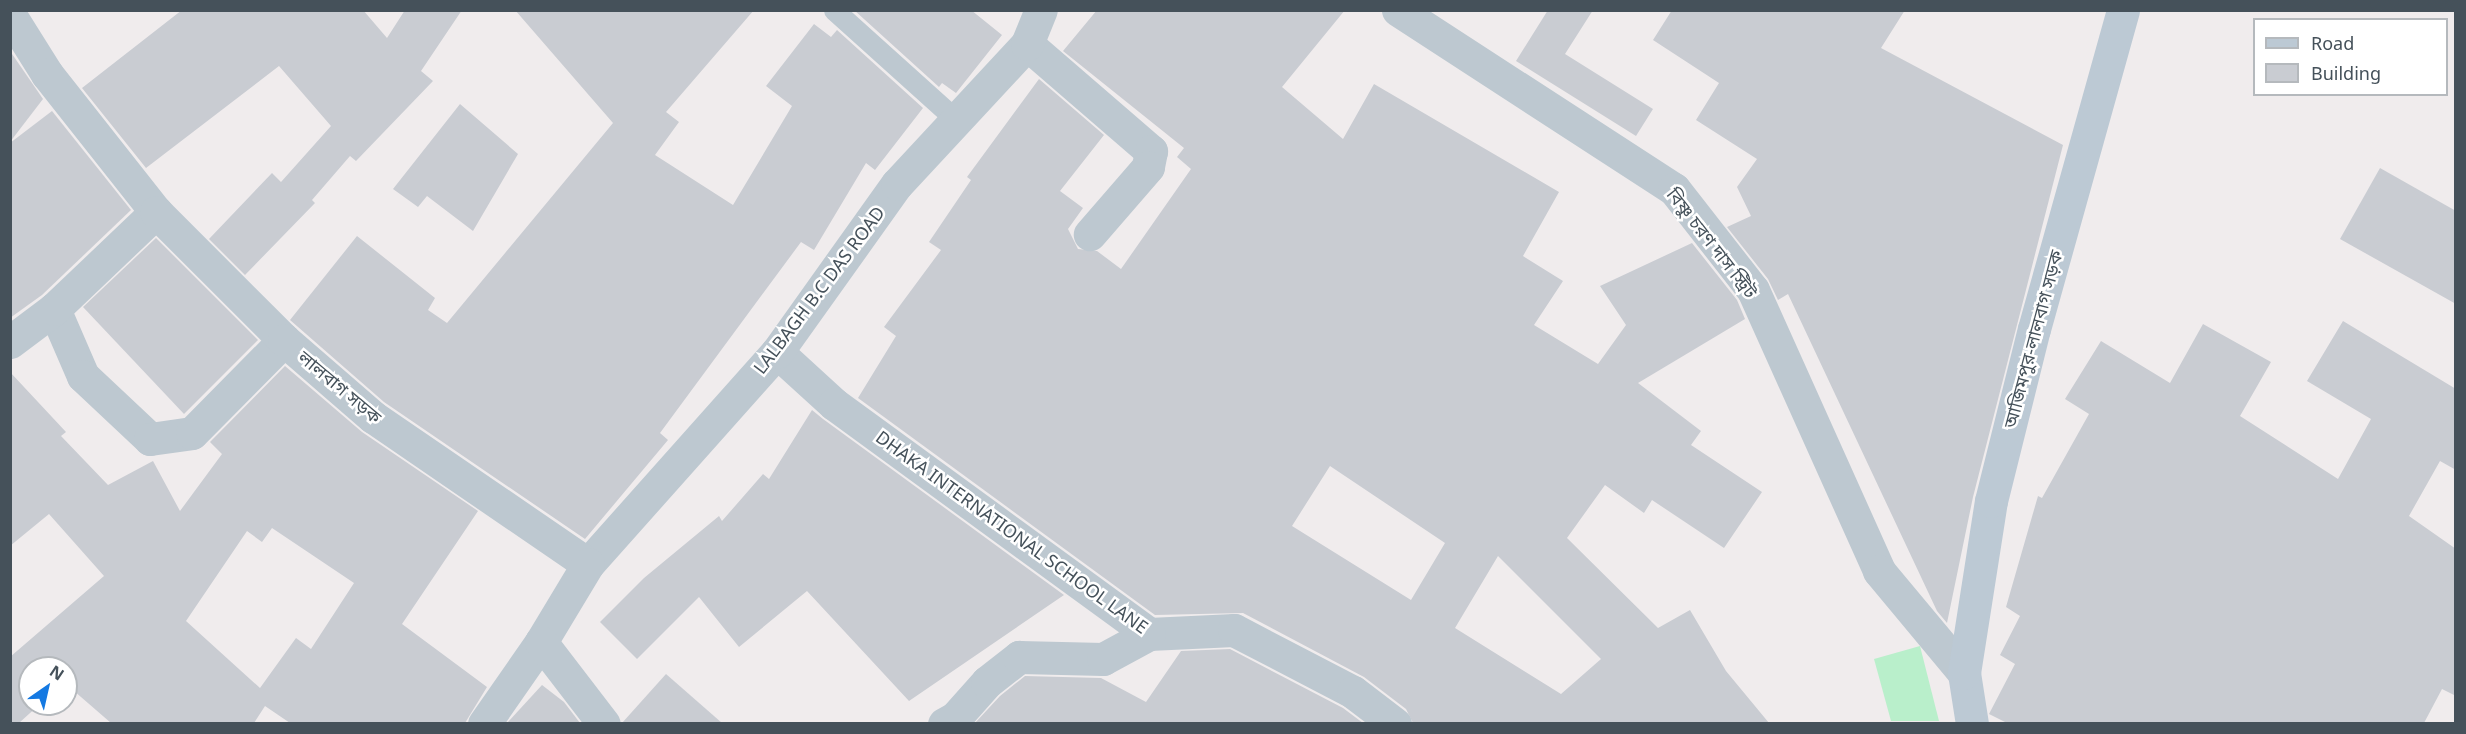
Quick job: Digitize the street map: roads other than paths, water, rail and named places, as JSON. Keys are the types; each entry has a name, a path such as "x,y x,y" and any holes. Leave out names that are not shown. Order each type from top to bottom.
{"main road":[{"name":"আজিমপুর-লালবাগ সড়ক","path":"1964,673 1991,501 2034,329 2123,10"},
{"path":"1964,673 1972,723"}],"street":[{"name":"LALBAGH B.C DAS ROAD","path":"588,564 777,352 897,184 1027,44 1041,10"},
{"name":"বিষ্ণু চরণ দাস স্ট্রিট","path":"1398,10 1674,189 1753,290 1879,571 1964,673"},
{"name":"লালবাগ সড়ক","path":"10,15 47,74 156,212 284,340 373,417 588,564"},
{"path":"1027,44 1151,151 1148,167 1090,234"},
{"path":"10,342 54,309 156,212"},
{"path":"54,309 83,376 150,440 192,433 284,340"},
{"name":"DHAKA INTERNATIONAL SCHOOL LANE","path":"777,352 834,404 1149,634 1234,630 1353,692 1395,723"},
{"path":"484,723 541,642 588,564"},
{"path":"944,723 955,718 987,682 1019,657 1103,660 1149,634"},
{"path":"541,642 604,723"}],"lane":[{"path":"834,10 955,119"}]}
